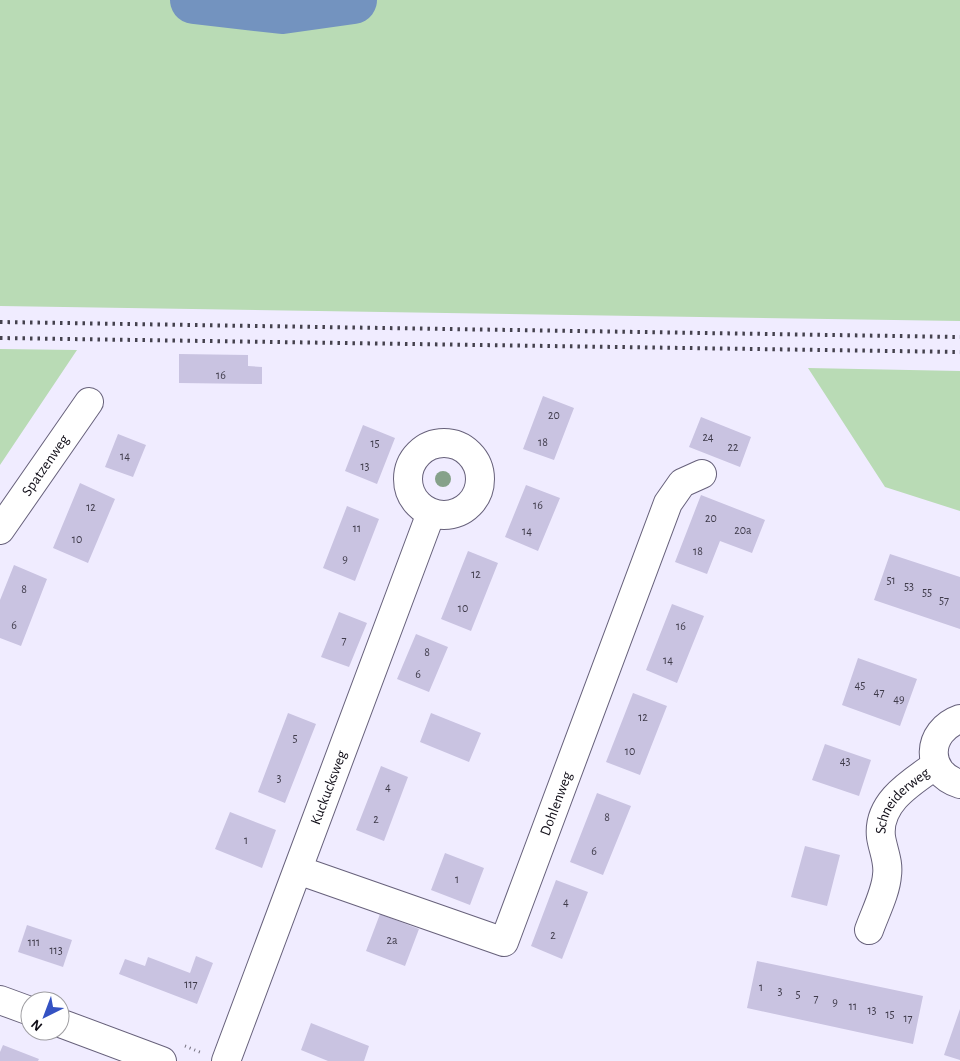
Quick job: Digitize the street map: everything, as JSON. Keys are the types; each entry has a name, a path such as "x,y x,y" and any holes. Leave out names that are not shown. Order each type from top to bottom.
{"street":[{"name":"Spatzenweg","path":"0,530 90,402"},
{"name":"Dohlenweg","path":"298,870 504,942 668,503 682,483 702,474"},
{"name":"Kuckucksweg","path":"226,1061 431,513"},
{"name":"Schneiderweg","path":"960,719 950,722 941,731 935,741 934,753 936,765 943,774 952,782 960,784"},
{"name":"Schneiderweg","path":"869,930 888,875 880,824 884,813 893,799 909,784 936,765"},
{"path":"0,1000 20,1007"},
{"path":"70,1027 162,1061"}],"green space":[{"path":"0,0 960,0 960,321 0,306"},
{"path":"0,349 77,350 0,465"},
{"path":"808,368 960,371 960,511 885,487"}],"building":[{"path":"179,354 248,355 248,366 262,367 262,384 179,383"},
{"path":"543,396 574,408 554,460 523,449"},
{"path":"701,417 751,437 740,467 689,447"},
{"path":"363,425 395,438 377,484 345,471"},
{"path":"118,434 146,445 133,477 105,467"},
{"path":"80,483 115,499 88,563 53,548"},
{"path":"526,485 560,498 538,551 505,537"},
{"path":"701,495 765,520 752,553 720,541 707,574 675,562"},
{"path":"347,506 379,519 355,581 323,568"},
{"path":"468,551 498,563 471,631 441,619"},
{"path":"890,554 960,577 960,629 874,600"},
{"path":"14,565 47,579 21,646 0,638 0,600"},
{"path":"672,604 704,616 677,683 646,670"},
{"path":"339,612 367,623 349,667 321,657"},
{"path":"416,634 448,647 429,692 397,679"},
{"path":"858,658 917,679 900,726 842,705"},
{"path":"633,693 667,706 640,775 606,762"},
{"path":"288,713 316,724 285,803 258,792"},
{"path":"431,713 481,733 469,762 420,742"},
{"path":"825,744 871,760 859,796 812,780"},
{"path":"381,766 408,777 384,841 356,830"},
{"path":"597,793 631,806 603,875 570,862"},
{"path":"230,812 276,830 262,868 215,849"},
{"path":"805,846 840,855 827,906 791,897"},
{"path":"445,853 484,868 470,905 431,890"},
{"path":"556,880 588,892 562,959 531,946"},
{"path":"380,914 419,929 405,966 366,951"},
{"path":"27,925 72,940 63,967 18,952"},
{"path":"196,956 213,963 197,1004 119,974 125,959 145,966 148,957 190,973"},
{"path":"757,961 923,996 913,1044 747,1008"},
{"path":"960,1009 960,1060 944,1055"},
{"path":"311,1023 369,1046 364,1061 328,1061 301,1050"},
{"path":"3,1045 39,1059 38,1061 0,1061 0,1052"}],"waterway":[{"path":"194,0 282,10 353,0"}],"railway":[{"path":"0,322 960,337"},
{"path":"0,338 960,352"}]}
